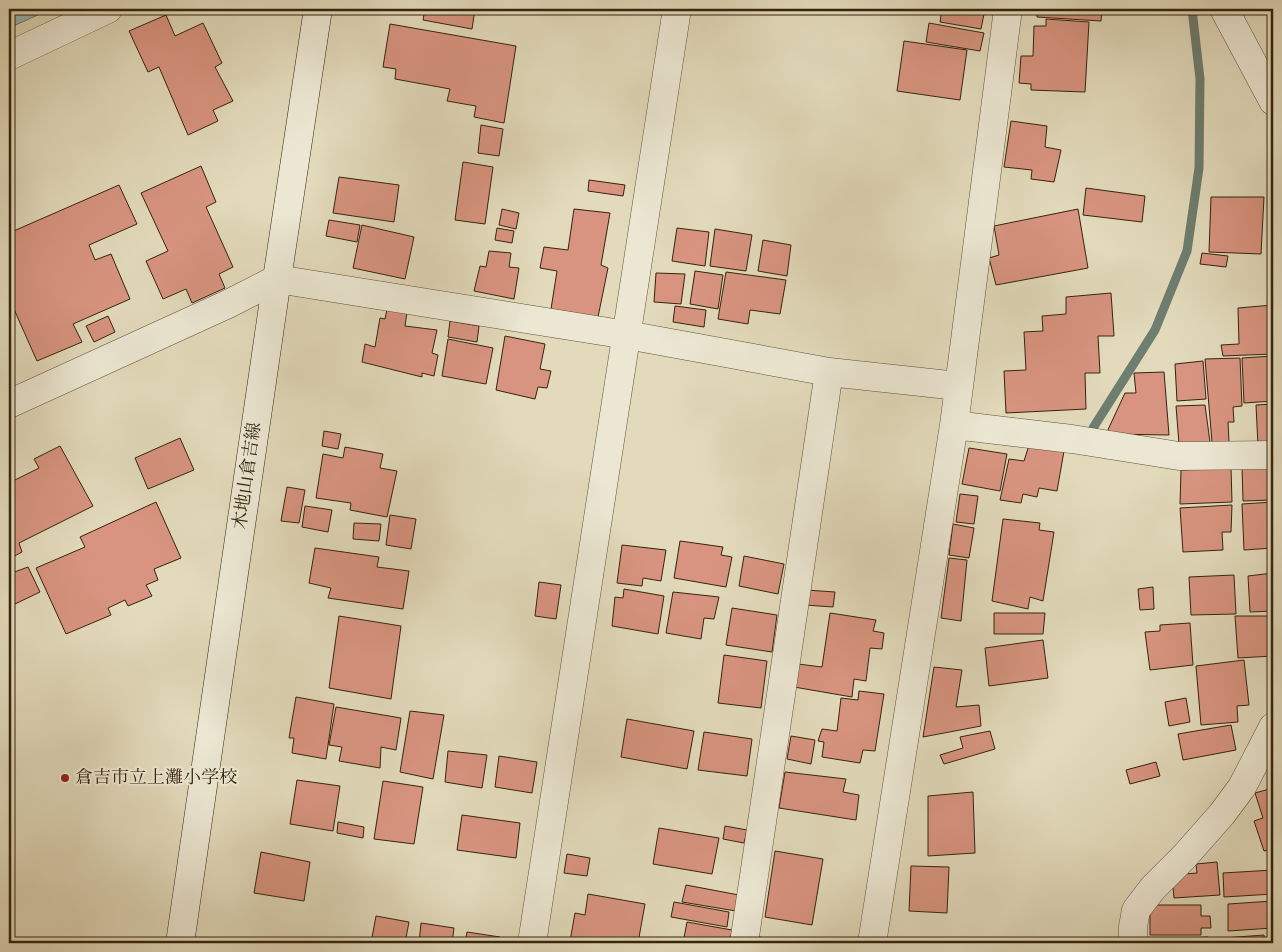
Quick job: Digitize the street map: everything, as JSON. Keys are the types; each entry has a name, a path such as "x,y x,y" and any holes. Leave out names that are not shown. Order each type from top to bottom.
{"street":[{"path":"9,56 108,9"},
{"name":"木地山倉吉線","path":"180,943 318,9"},
{"path":"532,943 677,9"},
{"path":"872,943 954,425 1008,9"},
{"path":"1224,9 1273,101"},
{"path":"9,404 228,304 277,279 627,335 829,372 958,386"},
{"path":"744,943 829,372"},
{"path":"954,425 1072,439 1179,456 1273,455"},
{"path":"1133,943 1132,927 1136,910 1153,888 1184,857 1222,814 1242,787 1273,727"}],"water":[{"path":"9,9 51,9 9,28"}],"building":[{"path":"425,9 475,9 472,29 423,20"},
{"path":"942,9 985,9 981,29 940,22"},
{"path":"1037,9 1102,9 1101,21 1037,17"},
{"path":"166,15 175,36 203,23 222,63 215,67 233,101 213,110 218,121 188,135 159,67 148,72 129,31"},
{"path":"1046,19 1089,22 1085,92 1031,90 1031,84 1019,83 1021,56 1033,56 1034,26 1046,26"},
{"path":"929,23 984,33 980,51 926,42"},
{"path":"390,24 516,46 504,123 474,117 476,106 447,101 450,89 395,79 396,69 383,67"},
{"path":"904,41 967,50 960,100 897,91"},
{"path":"1011,121 1047,126 1045,147 1061,150 1054,182 1031,179 1032,170 1004,167"},
{"path":"481,125 503,129 499,156 478,153"},
{"path":"463,162 493,167 485,224 455,220"},
{"path":"201,166 216,202 206,207 233,267 219,274 225,288 192,303 186,289 163,299 146,261 168,251 141,193"},
{"path":"339,177 399,185 394,222 333,213"},
{"path":"589,180 625,185 623,196 588,191"},
{"path":"119,185 137,224 89,245 95,260 111,254 130,299 73,324 82,342 37,361 9,298 9,233"},
{"path":"1086,188 1145,196 1142,222 1083,215"},
{"path":"1211,197 1264,197 1261,254 1209,252"},
{"path":"502,209 519,213 516,229 499,225"},
{"path":"574,209 610,213 601,265 608,268 598,317 551,309 557,271 540,268 544,247 568,250"},
{"path":"1078,209 1088,268 996,285 989,258 999,255 994,226"},
{"path":"329,220 360,225 357,242 326,236"},
{"path":"362,225 414,237 405,279 353,268"},
{"path":"497,228 514,231 512,243 495,240"},
{"path":"677,228 709,232 705,266 672,261"},
{"path":"715,229 752,235 746,271 710,266"},
{"path":"763,240 791,245 787,276 758,271"},
{"path":"489,251 511,253 509,267 519,268 514,299 474,291 480,266 486,267"},
{"path":"1202,253 1228,256 1226,267 1200,264"},
{"path":"695,271 723,275 718,309 690,304"},
{"path":"726,272 786,280 780,314 750,310 748,324 718,319"},
{"path":"656,273 685,274 681,304 654,302"},
{"path":"1111,293 1114,336 1098,336 1100,373 1085,373 1086,409 1006,413 1004,371 1026,370 1024,332 1043,331 1042,316 1066,314 1066,297"},
{"path":"1273,305 1273,354 1223,356 1221,345 1239,344 1238,308"},
{"path":"675,306 706,310 704,327 673,322"},
{"path":"387,309 407,312 405,326 437,330 432,353 438,355 434,376 422,373 422,377 362,362 365,344 375,347 380,318 385,319"},
{"path":"108,316 115,332 94,342 86,326"},
{"path":"450,321 479,326 477,342 448,337"},
{"path":"505,336 545,344 540,369 551,371 547,388 538,387 535,399 496,390"},
{"path":"448,339 493,348 486,384 442,376"},
{"path":"1273,356 1273,401 1244,403 1242,358"},
{"path":"1240,358 1242,406 1233,407 1234,422 1228,422 1229,442 1212,442 1205,359"},
{"path":"1203,361 1206,399 1177,401 1175,364"},
{"path":"1164,372 1169,435 1106,434 1125,393 1136,393 1134,373"},
{"path":"1273,404 1273,445 1258,446 1256,405"},
{"path":"1205,405 1210,442 1179,444 1176,406"},
{"path":"324,431 341,434 338,449 322,446"},
{"path":"180,438 194,470 148,489 135,458"},
{"path":"1029,445 1064,451 1057,491 1039,488 1037,497 1023,494 1021,503 1000,500 1009,459 1024,461"},
{"path":"60,446 93,506 19,543 22,552 9,559 9,483 39,468 34,459"},
{"path":"345,447 383,454 380,468 397,471 387,517 350,510 351,503 316,498 323,454 343,458"},
{"path":"969,448 1007,454 1000,491 962,484"},
{"path":"1273,465 1273,500 1243,501 1242,466"},
{"path":"1231,468 1232,502 1180,504 1181,470"},
{"path":"287,487 305,490 299,523 281,521"},
{"path":"960,494 978,496 974,524 956,522"},
{"path":"156,502 181,558 154,569 158,580 146,585 152,596 128,606 125,600 108,608 111,615 66,634 36,568 85,547 80,537"},
{"path":"1273,502 1273,548 1244,550 1242,504"},
{"path":"1232,505 1231,532 1222,532 1223,550 1183,552 1180,508"},
{"path":"305,506 332,510 328,532 302,527"},
{"path":"390,515 416,519 411,549 386,545"},
{"path":"1003,519 1040,523 1039,530 1054,532 1043,601 1030,597 1028,609 992,601"},
{"path":"354,523 381,524 379,541 353,539"},
{"path":"953,524 974,528 969,558 949,555"},
{"path":"680,541 723,547 721,555 732,557 726,587 674,578"},
{"path":"622,545 666,550 661,581 643,578 642,586 617,583"},
{"path":"315,548 379,557 377,567 409,571 403,609 328,598 331,588 309,583"},
{"path":"744,556 784,564 778,594 739,586"},
{"path":"949,558 967,560 961,621 941,618"},
{"path":"28,567 40,592 15,604 9,589 9,574"},
{"path":"1273,573 1273,611 1250,612 1248,576"},
{"path":"1234,575 1236,614 1191,615 1189,577"},
{"path":"539,582 561,585 556,619 535,616"},
{"path":"1153,587 1154,609 1140,610 1138,589"},
{"path":"624,589 664,596 658,634 612,626 615,597 623,598"},
{"path":"806,590 835,592 833,607 805,605"},
{"path":"673,592 719,597 714,619 704,618 701,639 666,633"},
{"path":"732,608 777,615 772,652 726,645"},
{"path":"830,613 876,620 873,631 884,633 882,649 870,648 866,681 854,679 852,697 794,687 798,664 822,667"},
{"path":"994,613 1045,613 1043,634 994,634"},
{"path":"339,616 401,626 391,699 329,688"},
{"path":"1235,616 1273,616 1273,656 1238,658"},
{"path":"1190,623 1193,665 1150,670 1145,632 1160,631 1160,625"},
{"path":"1043,640 1048,678 989,686 985,648"},
{"path":"724,655 767,661 761,708 718,703"},
{"path":"1244,660 1249,705 1237,706 1238,722 1201,725 1196,666"},
{"path":"934,667 962,670 956,707 979,705 981,726 923,737"},
{"path":"859,691 884,694 875,751 863,750 860,763 822,757 824,742 818,741 822,729 837,731 841,698 858,700"},
{"path":"296,697 334,704 326,759 292,753 294,738 289,738"},
{"path":"1186,698 1190,722 1169,726 1165,702"},
{"path":"336,707 401,718 396,750 381,747 380,768 339,761 342,747 329,745"},
{"path":"410,711 444,715 433,779 400,772"},
{"path":"627,719 694,731 687,769 621,757"},
{"path":"1231,725 1236,750 1183,760 1178,734"},
{"path":"990,731 995,749 944,764 940,755 963,748 960,737"},
{"path":"704,732 752,739 747,776 698,770"},
{"path":"791,736 815,740 811,764 787,759"},
{"path":"448,751 487,755 482,788 445,782"},
{"path":"499,756 537,762 532,793 495,787"},
{"path":"1156,762 1160,776 1130,784 1126,770"},
{"path":"785,772 846,779 843,792 859,795 856,820 779,808"},
{"path":"297,780 340,786 333,831 290,824"},
{"path":"383,781 423,787 414,844 374,839"},
{"path":"1273,788 1273,849 1264,851 1254,821 1263,818 1255,793"},
{"path":"973,792 975,853 928,856 928,796"},
{"path":"462,815 520,823 516,858 457,850"},
{"path":"338,822 364,827 363,838 337,833"},
{"path":"725,826 747,830 744,843 723,839"},
{"path":"659,828 719,838 712,874 653,864"},
{"path":"775,851 823,859 812,925 765,917"},
{"path":"261,852 310,862 304,901 254,893"},
{"path":"567,854 590,858 587,876 564,873"},
{"path":"1217,862 1220,895 1174,898 1172,875 1197,873 1196,864"},
{"path":"911,866 949,867 947,913 909,911"},
{"path":"1273,870 1273,894 1224,897 1223,873"},
{"path":"686,885 739,895 736,911 682,902"},
{"path":"588,894 645,904 638,943 585,943 570,941 575,913 585,915"},
{"path":"1273,901 1273,928 1228,931 1228,904"},
{"path":"674,902 729,912 727,927 671,917"},
{"path":"1150,905 1201,905 1201,916 1210,916 1211,928 1201,928 1201,935 1150,935"},
{"path":"376,916 409,922 405,943 371,943"},
{"path":"687,922 732,930 730,943 683,943"},
{"path":"421,923 454,928 452,943 419,943"},
{"path":"467,932 500,937 499,943 465,943"},
{"path":"1264,935 1265,943 1210,943 1210,939"},
{"path":"759,937 801,943 759,943"},
{"path":"1208,937 1208,943 1154,943 1154,940"}],"waterway":[{"path":"1093,428 1155,330 1187,251 1199,168 1200,79 1192,9"}],"place":[{"name":"倉吉市立上灘小学校","path":"65,778"}]}
